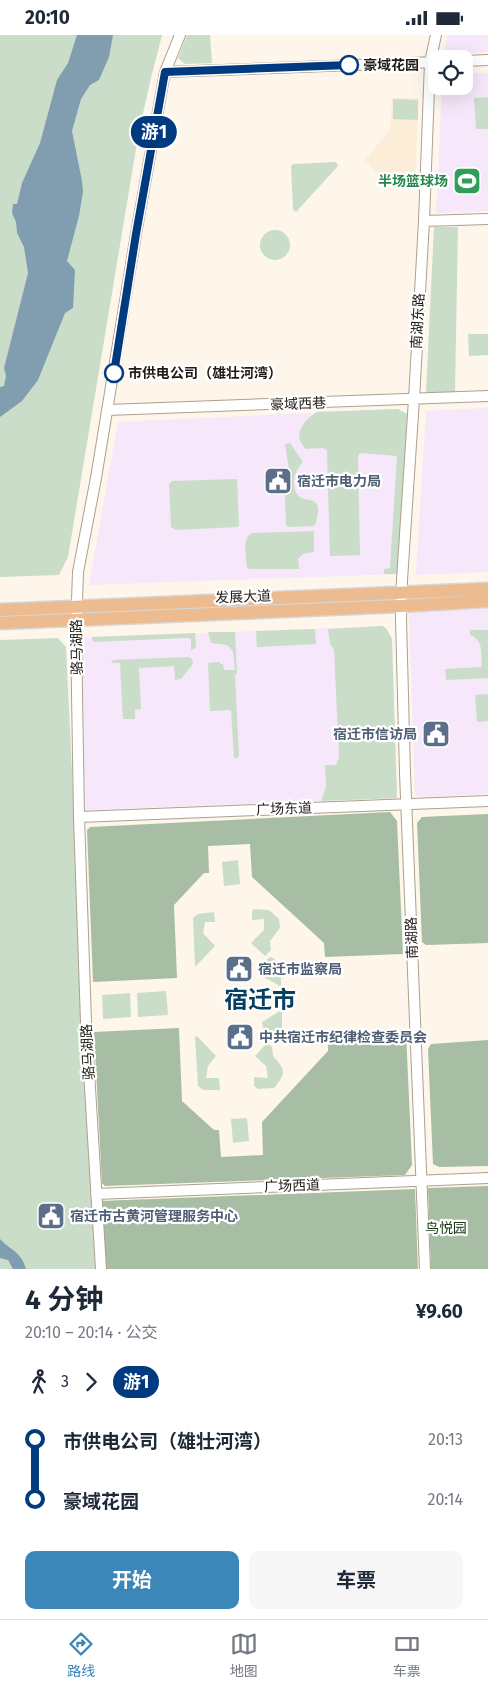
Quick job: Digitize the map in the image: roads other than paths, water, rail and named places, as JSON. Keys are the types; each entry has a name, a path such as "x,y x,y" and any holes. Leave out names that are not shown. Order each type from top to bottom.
{"main road":[{"name":"发展大道","path":"0,623 76,614 488,589"},
{"name":"发展大道","path":"0,610 76,614 197,614 488,601"}],"street":[{"name":"骆马湖路","path":"101,1269 86,1022 79,817 76,614 78,572 165,72 180,35"},
{"name":"南湖东路","path":"434,50 436,35"},
{"path":"473,61 488,60"},
{"path":"165,72 428,62"},
{"name":"南湖东路","path":"401,606 431,95"},
{"path":"424,221 488,219"},
{"name":"豪域西巷","path":"107,410 488,396"},
{"name":"南湖路","path":"401,606 406,804 425,1269"},
{"name":"广场东道","path":"79,817 488,801"},
{"name":"广场西道","path":"96,1194 488,1178"}],"water":[{"path":"77,35 113,35 109,57 99,80 90,85 81,99 72,131 83,192 79,216 67,261 75,270 73,308 65,313 38,380 22,401 0,417 0,387 4,386 6,376 4,368 28,273 24,247 17,233 16,222 12,213 13,204 17,204 22,183 40,143 57,80 68,63"},
{"path":"0,1239 21,1258 26,1269 13,1269 8,1260 0,1258"}],"place":[{"name":"豪域花园","path":"349,65"},
{"name":"半场篮球场","path":"467,181"},
{"name":"市供电公司（雄壮河湾）","path":"114,373"},
{"name":"宿迁市电力局","path":"278,481"},
{"name":"宿迁市信访局","path":"436,734"},
{"name":"宿迁市监察局","path":"239,969"},
{"name":"中共宿迁市纪律检查委员会","path":"240,1037"},
{"name":"宿迁市古黄河管理服务中心","path":"51,1216"}],"district":[{"name":"宿迁市","path":"260,1000"}],"park label":[{"name":"鸟悦园","path":"446,1228"}]}
